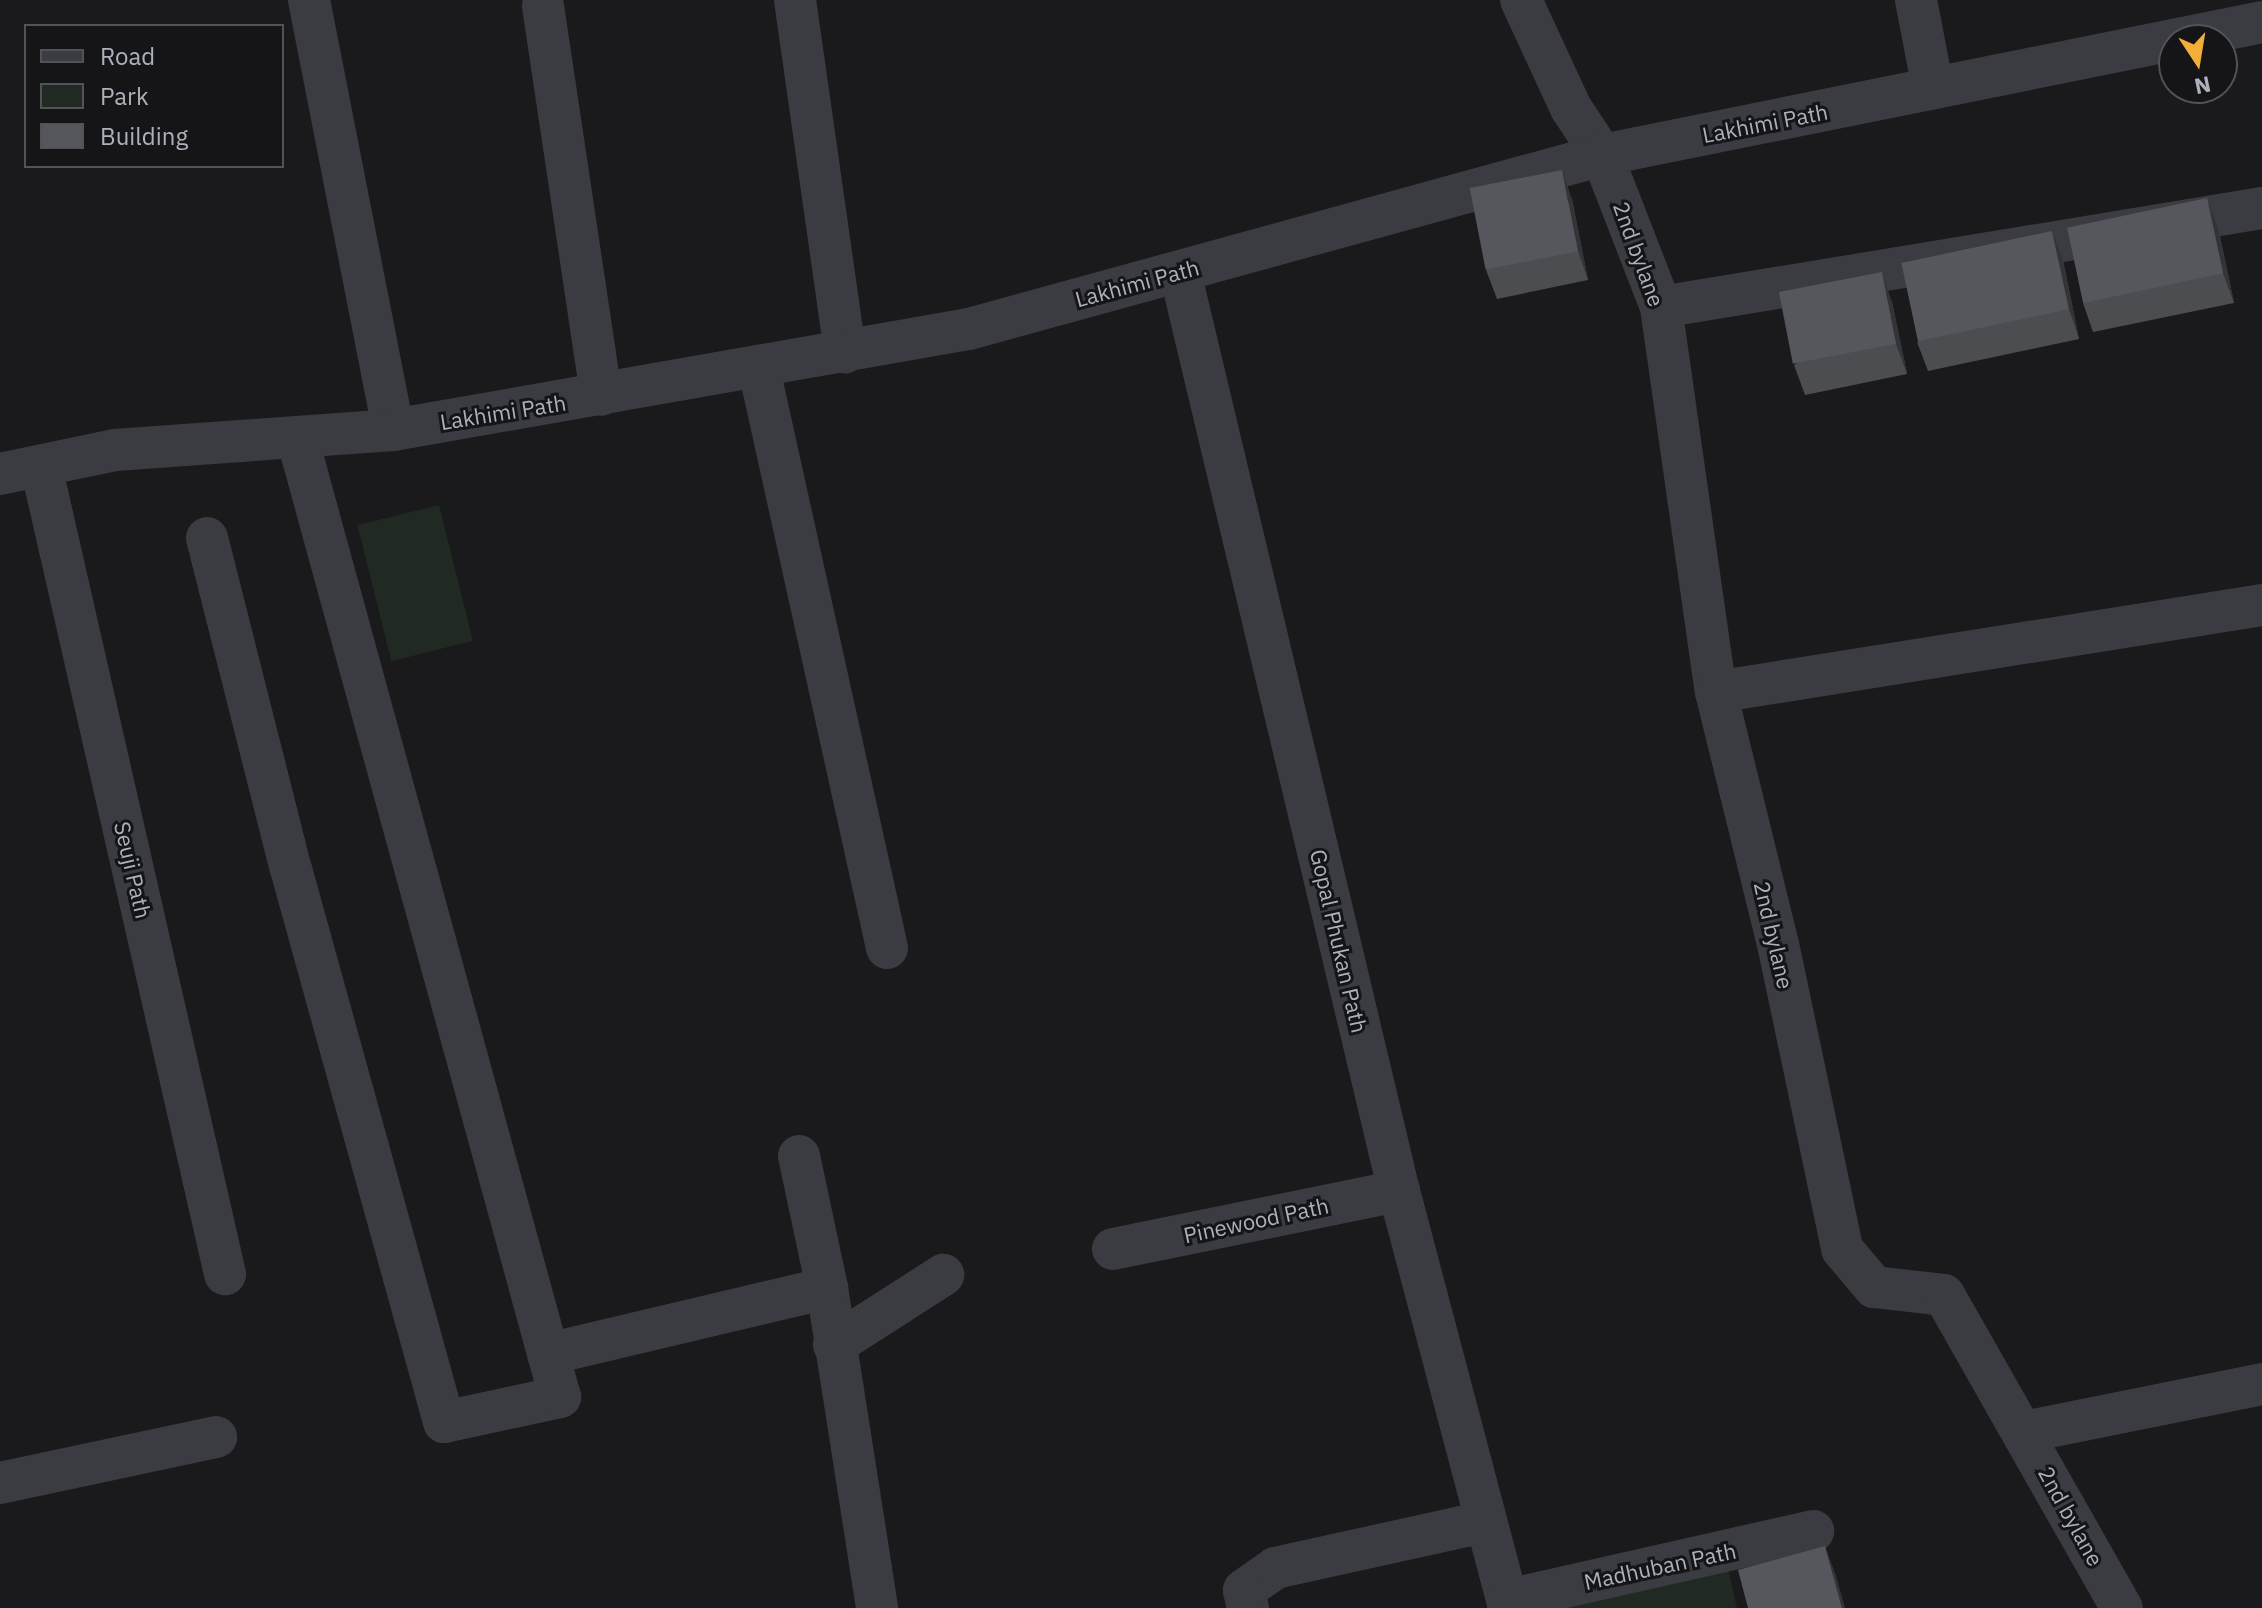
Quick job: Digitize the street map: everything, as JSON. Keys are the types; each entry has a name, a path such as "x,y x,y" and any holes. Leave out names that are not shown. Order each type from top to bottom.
{"street":[{"path":"309,0 393,430"},
{"path":"795,0 845,352"},
{"name":"2nd bylane","path":"1521,0 1571,108 1602,155 1661,307 1716,692 1778,944 1842,1249 1874,1287 1944,1295 2122,1608"},
{"path":"1916,0 1933,88"},
{"path":"543,6 601,395"},
{"name":"Lakhimi Path","path":"0,474 115,450 393,430 759,369 969,329 1602,155 2262,22"},
{"path":"1661,307 2262,208"},
{"name":"Gopal Phukan Path","path":"1180,272 1399,1191 1508,1604"},
{"path":"759,369 887,948"},
{"path":"207,538 291,869 444,1422 560,1397 297,437"},
{"name":"Seuji Path","path":"41,466 225,1274"},
{"path":"1716,692 2262,605"},
{"path":"799,1156 827,1288 877,1608"},
{"name":"Pinewood Path","path":"1113,1249 1399,1191"},
{"path":"834,1345 943,1275"},
{"path":"548,1354 827,1288"},
{"path":"2024,1432 2262,1384"},
{"path":"0,1483 216,1437"},
{"path":"1248,1608 1244,1590 1275,1568 1485,1522"},
{"name":"Madhuban Path","path":"1508,1604 1813,1531"}],"green space":[{"path":"439,505 473,641 391,661 357,525"},
{"path":"1726,1560 1737,1608 1523,1608"}],"building":[{"path":"1562,170 1578,251 1486,269 1470,188"},
{"path":"2207,198 2223,273 2083,303 2067,228"},
{"path":"2052,231 2069,309 1918,341 1901,263"},
{"path":"1882,272 1896,344 1793,364 1779,292"},
{"path":"1825,1546 1842,1608 1748,1608 1738,1570"}]}
